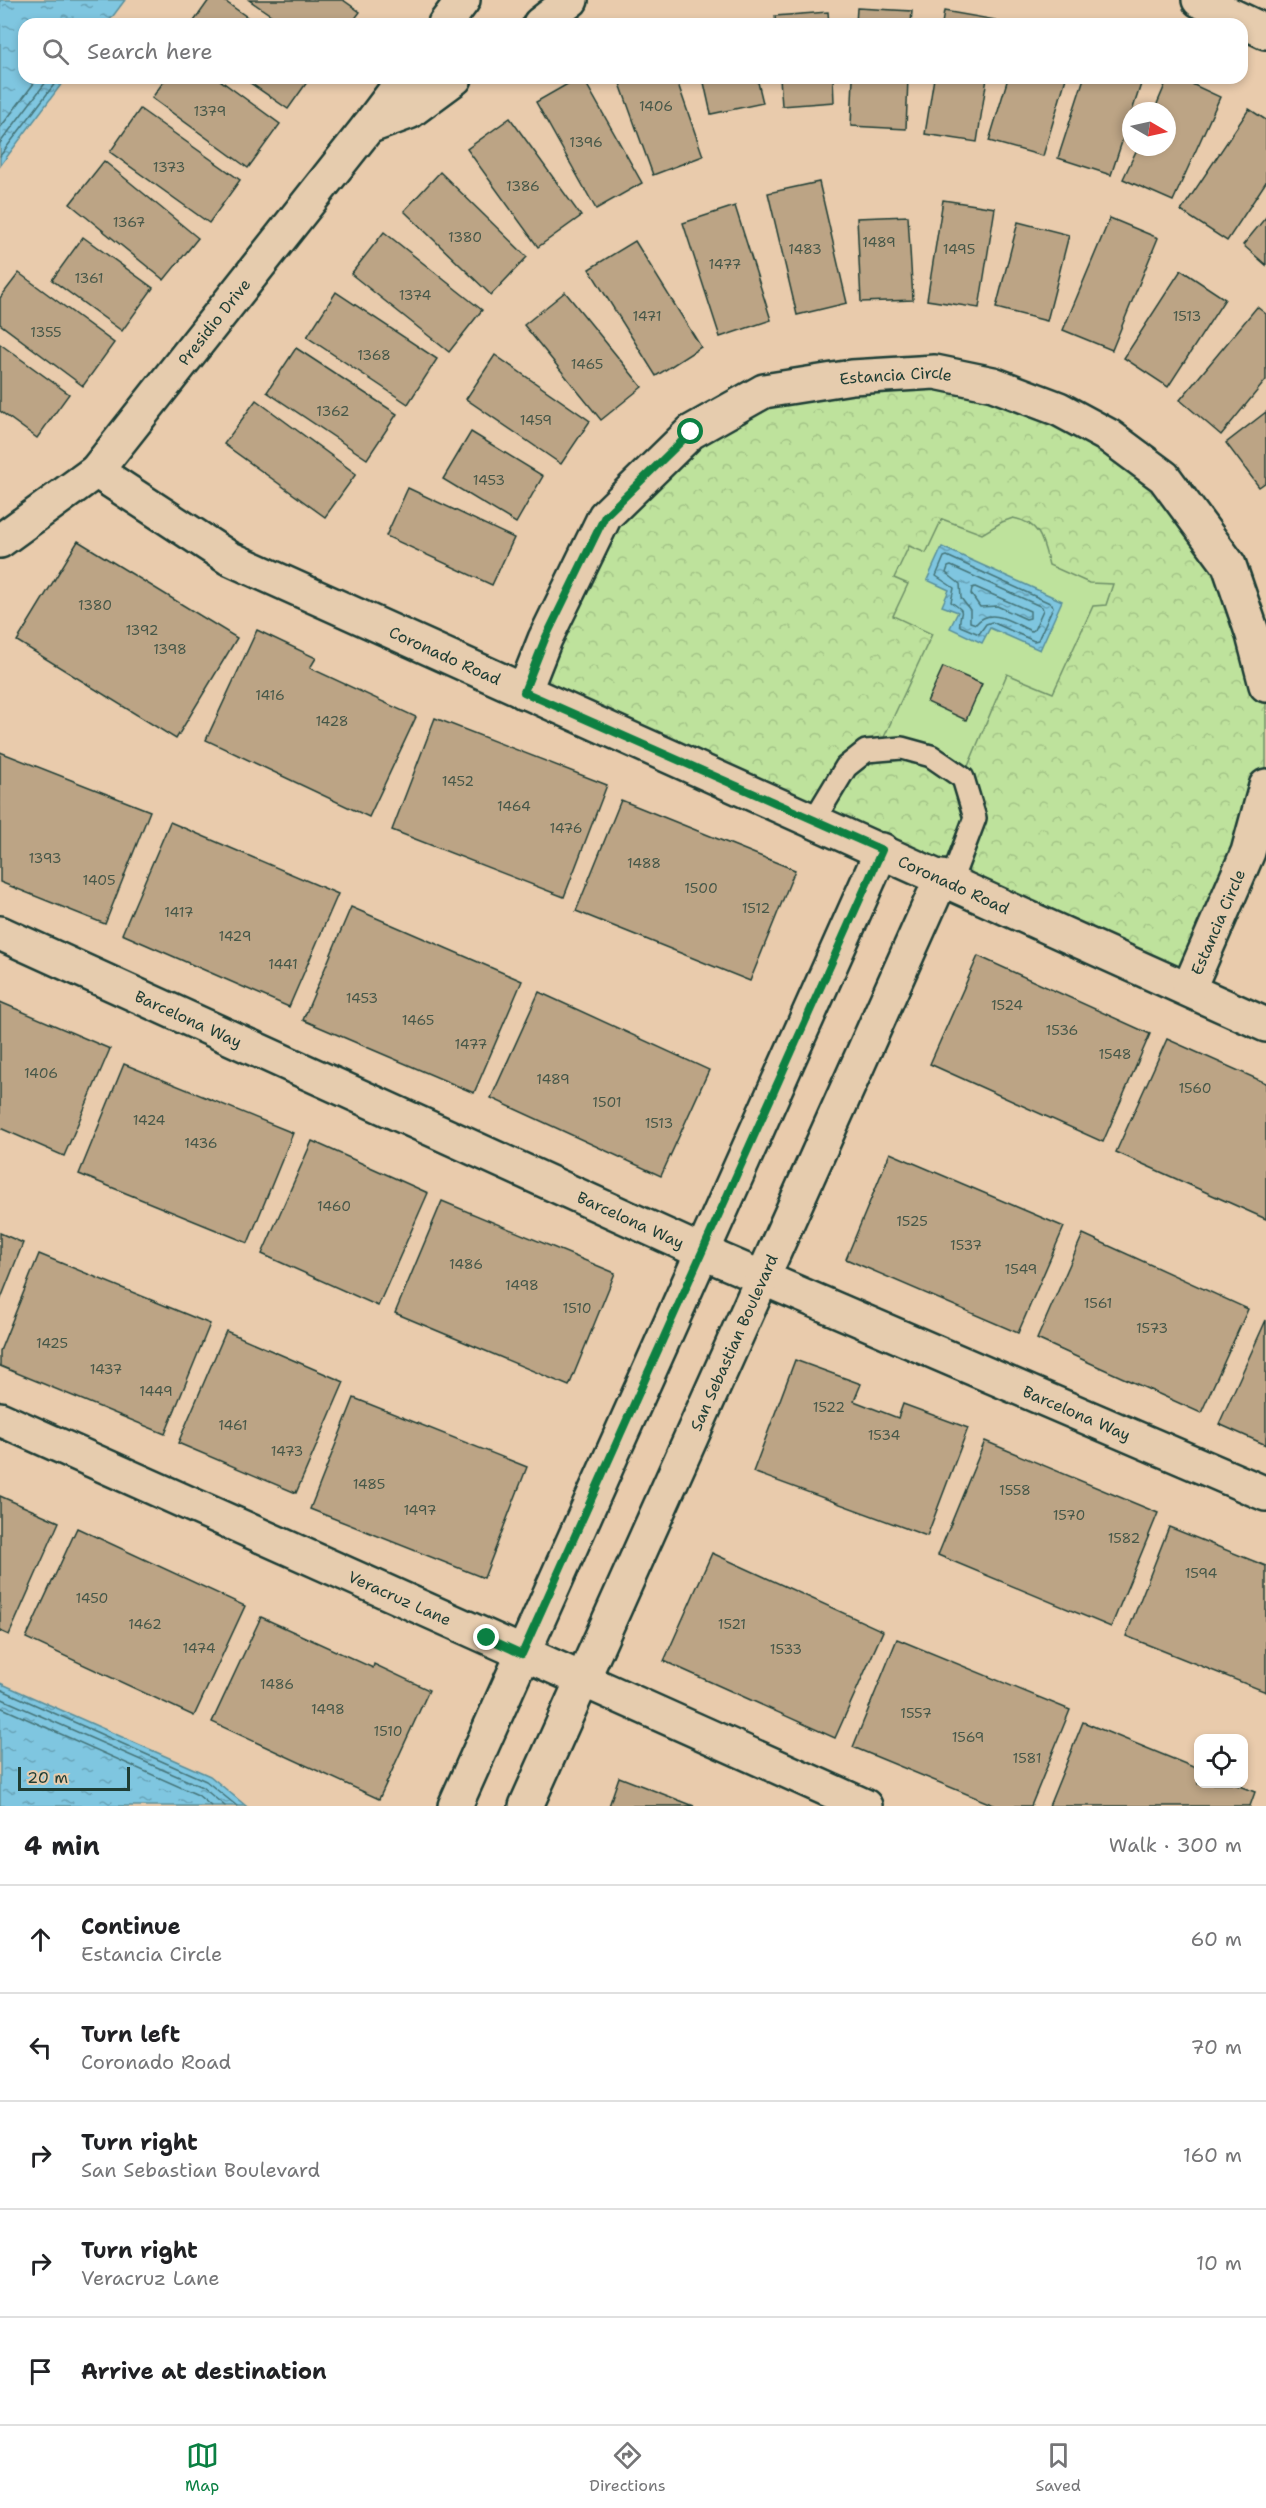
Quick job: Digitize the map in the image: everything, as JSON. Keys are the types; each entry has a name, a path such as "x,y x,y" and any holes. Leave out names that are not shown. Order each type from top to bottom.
{"street":[{"path":"450,18 463,0"},
{"path":"546,18 565,0"},
{"path":"1199,0 1237,18"},
{"path":"1248,23 1266,32"},
{"name":"Presidio Drive","path":"0,541 96,471 400,84"},
{"path":"368,127 409,112 447,84"},
{"name":"Estancia Circle","path":"524,692 545,639 605,516 691,432 765,391 852,377 935,372 993,384 1059,409 1109,436 1164,477 1228,565 1253,635 1266,686"},
{"name":"Coronado Road","path":"96,471 229,558 1266,1024"},
{"name":"Estancia Circle","path":"1189,988 1248,852 1266,786"},
{"path":"454,1806 882,850"},
{"name":"San Sebastian Boulevard","path":"526,1806 762,1278 946,879"},
{"name":"Barcelona Way","path":"0,933 702,1252 1266,1494"},
{"name":"Veracruz Lane","path":"0,1419 865,1806"}],"lane":[{"path":"814,820 846,767 866,751 902,748 931,756 963,778 975,818 946,879"}],"green space":[{"path":"935,372 1109,436 1229,565 1266,685 1266,786 1189,988 524,692 605,516 764,391"},
{"path":"1013,518 1030,524 1039,534 1049,565 1089,583 1113,584 1106,605 1093,606 1053,693 1007,674 963,778 931,756 878,750 932,634 893,616 908,584 894,578 909,546 926,553 942,519 982,534"}],"water":[{"path":"0,0 125,0 112,18 18,18 18,84 62,84 0,166"},
{"path":"942,547 1062,601 1040,650 990,628 982,643 950,628 958,612 942,606 949,590 927,580"},
{"path":"0,1683 210,1776 246,1806 0,1806"}],"building":[{"path":"209,0 223,0 248,18 196,18"},
{"path":"249,0 343,0 360,12 356,18 275,18"},
{"path":"857,8 912,11 911,18 856,18"},
{"path":"944,11 984,18 943,18"},
{"path":"828,12 828,18 775,18 775,16"},
{"path":"162,84 225,84 280,124 248,168 152,98"},
{"path":"252,84 306,84 288,109"},
{"path":"568,84 586,84 642,183 596,209 536,102"},
{"path":"620,84 678,84 703,156 653,175"},
{"path":"704,84 758,84 763,103 711,114"},
{"path":"780,84 833,84 834,102 782,106"},
{"path":"853,84 908,84 906,129 851,126"},
{"path":"933,84 986,84 977,142 925,134"},
{"path":"1006,84 1064,84 1043,156 989,141"},
{"path":"1082,84 1141,84 1135,102 1122,102 1122,142 1111,175 1058,158"},
{"path":"1165,84 1192,84 1220,97 1173,201 1123,179 1134,156 1176,156 1176,102 1158,102"},
{"path":"140,109 240,180 209,223 110,152"},
{"path":"1249,109 1266,120 1266,182 1227,241 1181,211"},
{"path":"510,118 581,216 538,247 467,149"},
{"path":"104,161 198,238 164,280 70,204"},
{"path":"440,172 527,257 491,295 404,211"},
{"path":"819,182 847,303 797,315 768,193"},
{"path":"943,200 995,208 979,308 927,300"},
{"path":"735,206 771,320 720,337 683,223"},
{"path":"908,216 913,300 861,302 857,218"},
{"path":"1266,217 1266,265 1243,245"},
{"path":"1110,218 1158,238 1112,350 1063,330"},
{"path":"1018,222 1069,235 1047,321 996,308"},
{"path":"384,232 482,310 449,352 351,274"},
{"path":"83,237 153,288 122,331 52,280"},
{"path":"635,241 701,347 656,376 589,269"},
{"path":"1181,270 1225,299 1168,387 1124,358"},
{"path":"19,273 114,343 83,386 0,324 0,298"},
{"path":"336,292 437,359 408,404 307,337"},
{"path":"565,292 642,387 601,420 524,325"},
{"path":"1257,307 1266,314 1266,380 1221,435 1180,400"},
{"path":"0,344 69,394 37,438 0,411"},
{"path":"296,348 397,414 367,459 267,392"},
{"path":"495,355 590,421 561,464 466,399"},
{"path":"256,400 356,474 325,517 224,444"},
{"path":"1266,412 1266,482 1259,487 1226,443"},
{"path":"471,432 543,476 516,523 443,479"},
{"path":"408,488 514,538 492,585 386,536"},
{"path":"78,541 237,638 176,739 17,641"},
{"path":"257,630 316,658 310,668 416,717 369,817 206,740"},
{"path":"943,667 982,684 966,720 927,702"},
{"path":"435,718 607,785 564,897 392,830"},
{"path":"0,752 150,811 105,924 0,882"},
{"path":"621,800 795,870 750,981 576,911"},
{"path":"170,822 338,894 289,1007 122,934"},
{"path":"351,907 522,981 474,1093 303,1020"},
{"path":"978,956 1150,1034 1103,1142 930,1064"},
{"path":"539,992 709,1070 661,1176 491,1098"},
{"path":"0,1002 110,1049 64,1156 0,1128"},
{"path":"1167,1039 1266,1083 1266,1219 1116,1152"},
{"path":"124,1064 293,1133 248,1243 79,1174"},
{"path":"312,1141 428,1193 378,1306 262,1254"},
{"path":"890,1153 1064,1227 1018,1333 846,1259"},
{"path":"442,1201 615,1273 569,1386 395,1313"},
{"path":"0,1233 23,1243 0,1301"},
{"path":"1083,1234 1248,1309 1201,1413 1037,1339"},
{"path":"39,1254 210,1324 165,1434 0,1366 0,1351"},
{"path":"1266,1320 1266,1445 1219,1424"},
{"path":"226,1331 344,1382 296,1493 178,1443"},
{"path":"795,1360 861,1384 854,1401 898,1418 903,1404 968,1428 927,1536 753,1472"},
{"path":"354,1398 527,1467 484,1578 310,1509"},
{"path":"985,1441 1158,1513 1111,1627 938,1555"},
{"path":"0,1496 59,1522 9,1635 0,1631"},
{"path":"1169,1527 1266,1566 1266,1692 1126,1636"},
{"path":"77,1528 245,1606 194,1716 26,1638"},
{"path":"712,1553 883,1631 835,1738 664,1661"},
{"path":"261,1617 373,1668 374,1664 429,1690 379,1799 212,1722"},
{"path":"897,1639 1070,1710 1031,1806 996,1806 853,1747"},
{"path":"1083,1722 1194,1767 1194,1788 1244,1788 1255,1792 1250,1806 1049,1806"},
{"path":"619,1777 694,1806 609,1806"}],"route":[{"path":"487,1638 522,1654 882,850 524,692 545,639 605,516 691,432"}]}
